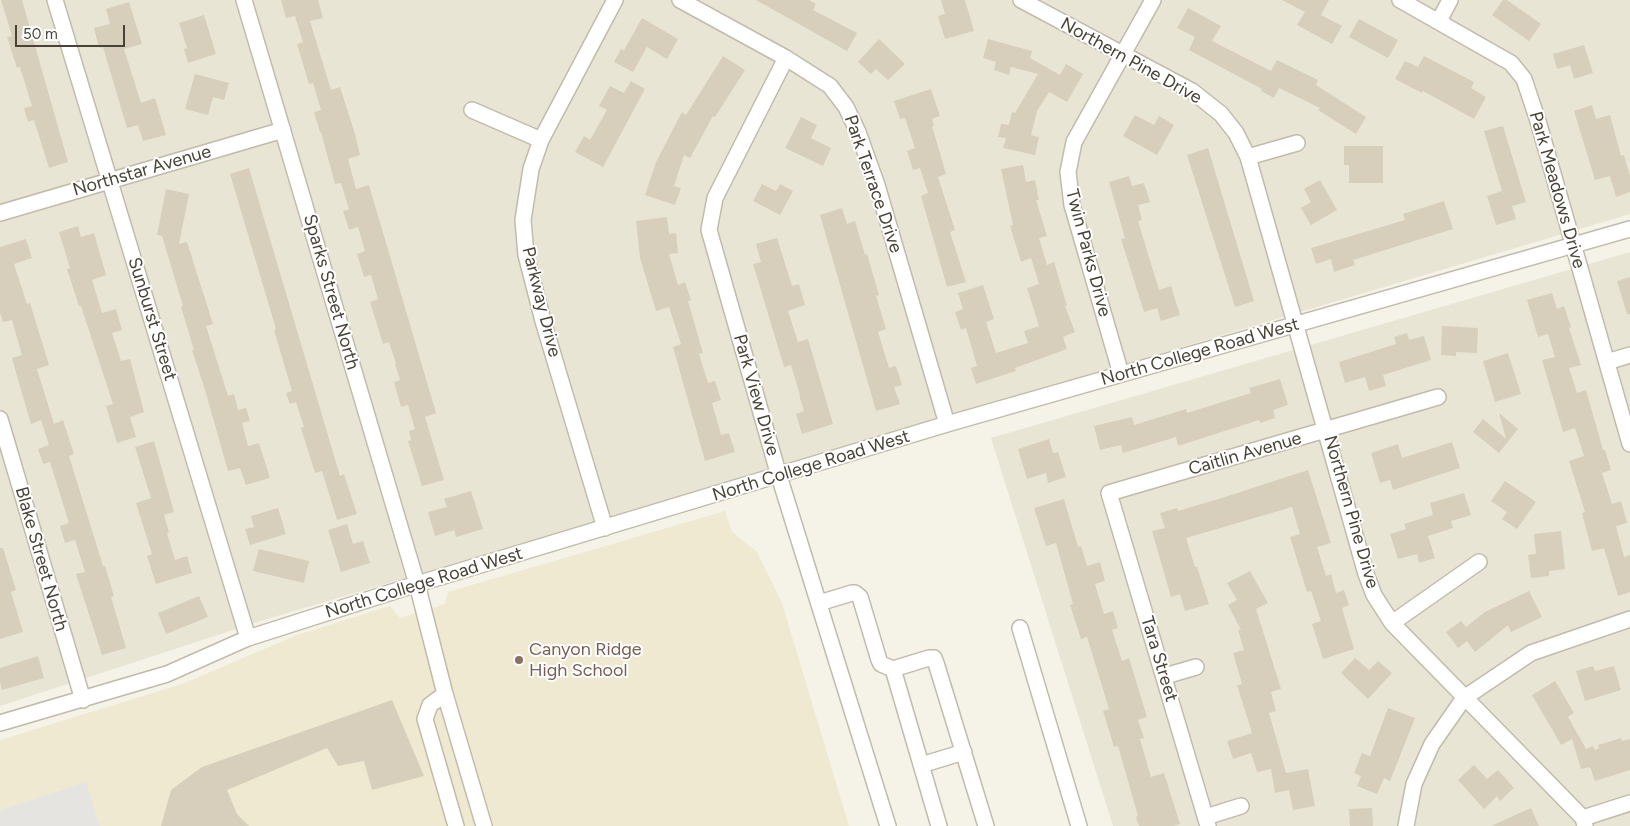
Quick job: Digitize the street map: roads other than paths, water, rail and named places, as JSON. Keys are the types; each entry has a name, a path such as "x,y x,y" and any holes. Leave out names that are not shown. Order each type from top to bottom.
{"street":[{"name":"Sunburst Street","path":"55,0 248,638"},
{"name":"Sparks Street North","path":"244,0 417,584 445,694 484,826"},
{"name":"Parkway Drive","path":"605,528 543,321 526,255 523,220 531,168 541,140 615,0"},
{"name":"Park Terrace Drive","path":"680,0 786,58 830,86 846,106 858,132 877,185 947,424"},
{"name":"Northern Pine Drive","path":"1021,0 1192,91 1221,114 1236,133 1248,157 1366,574 1374,595 1392,623 1584,822"},
{"name":"Twin Parks Drive","path":"1121,374 1072,205 1068,172 1074,142 1153,0"},
{"name":"Park Meadows Drive","path":"1400,0 1511,63 1524,79 1538,121 1572,246 1630,444"},
{"path":"1439,21 1450,0"},
{"name":"Park View Drive","path":"786,58 715,198 709,230 780,476 888,826"},
{"path":"472,110 541,140"},
{"name":"Northstar Avenue","path":"0,212 283,130"},
{"path":"1248,157 1297,143"},
{"name":"North College Road West","path":"0,723 167,674 248,638 417,584 780,476 947,424 1296,326 1630,229"},
{"path":"1607,362 1630,355"},
{"name":"Caitlin Avenue","path":"1109,494 1438,397"},
{"name":"Blake Street North","path":"0,419 83,700"},
{"name":"Tara Street","path":"1109,494 1207,821"},
{"path":"1392,623 1479,562"},
{"path":"819,603 852,593 860,597 881,664 893,669 934,658 986,826"},
{"path":"1406,826 1414,784 1432,744 1464,698 1531,653 1630,619"},
{"path":"1020,628 1079,826"},
{"path":"1165,676 1196,667"},
{"path":"893,669 939,826"},
{"path":"445,694 430,705 425,719 456,826"},
{"path":"921,765 964,752"},
{"path":"1584,822 1630,804"},
{"path":"1207,821 1241,806"}],"place":[{"name":"Canyon Ridge High School","path":"519,660"}]}
